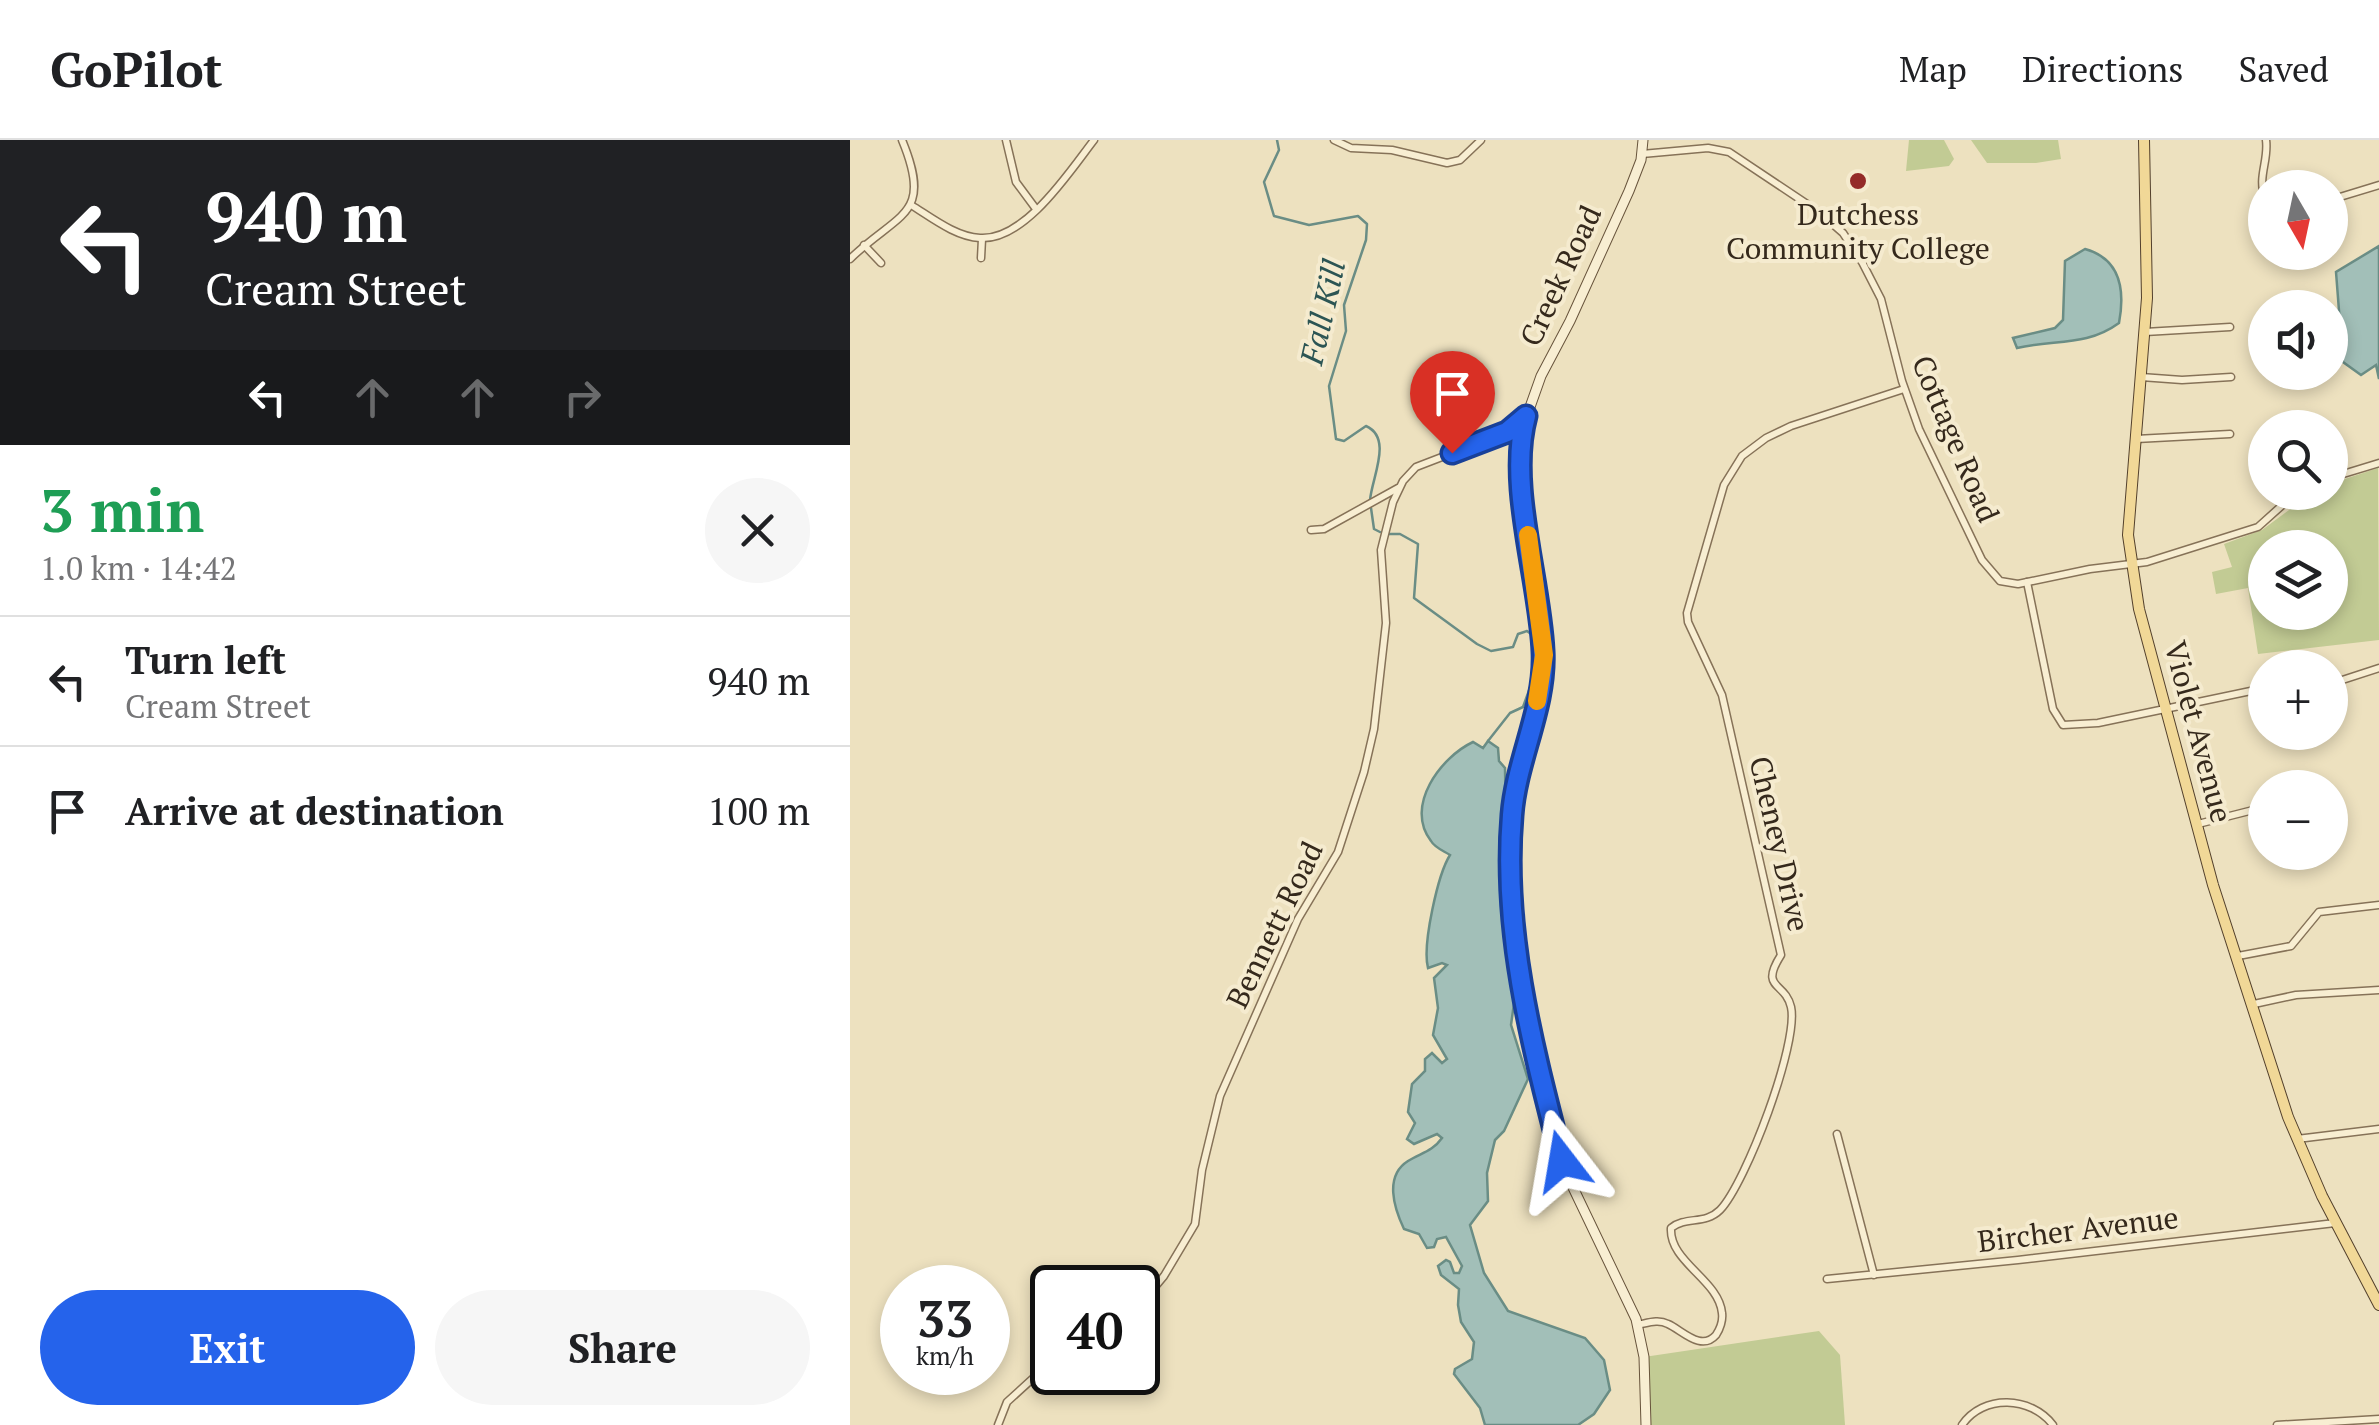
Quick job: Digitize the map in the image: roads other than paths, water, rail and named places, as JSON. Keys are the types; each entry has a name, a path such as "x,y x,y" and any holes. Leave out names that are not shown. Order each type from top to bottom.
{"main road":[{"name":"Violet Avenue","path":"2144,140 2145,332 2128,527 2130,564 2196,824 2297,1138 2335,1222 2379,1304"}],"street":[{"path":"850,259 911,206 915,178 902,140"},
{"path":"1006,140 1016,182 1036,209"},
{"path":"911,206 951,229 982,239 1006,233 1064,180 1094,140"},
{"path":"1334,140 1351,148 1392,150 1448,163 1460,160 1472,143 1481,140"},
{"name":"Creek Road","path":"1643,140 1629,191 1541,376 1526,416 1521,455 1524,507 1544,655 1536,708 1515,787 1510,830 1521,989 1562,1161 1638,1326 1644,1357 1646,1425"},
{"path":"2264,170 2266,140"},
{"name":"Cottage Road","path":"1642,154 1702,148 1724,150 1751,164 1833,224 1855,250 1881,299 1904,389 1988,570 2004,583 2027,582"},
{"path":"2348,194 2379,185"},
{"path":"981,258 982,239"},
{"path":"864,245 881,263"},
{"path":"2145,332 2230,327"},
{"path":"2141,377 2231,377"},
{"name":"Cheney Drive","path":"1638,1326 1667,1323 1701,1341 1711,1340 1718,1331 1722,1317 1719,1301 1674,1245 1671,1228 1680,1222 1711,1218 1730,1196 1744,1171 1771,1100 1791,1032 1789,1002 1772,981 1772,971 1781,954 1722,695 1687,618 1706,542 1724,484 1748,449 1791,426 1904,389"},
{"path":"1312,530 1324,529 1400,488 1408,474 1423,463 1496,437 1526,416"},
{"path":"2135,438 2230,434"},
{"path":"2348,472 2379,463"},
{"name":"Bennett Road","path":"1160,1281 1195,1224 1202,1170 1220,1096 1298,918 1338,852 1364,772 1374,729 1386,623 1382,540 1400,488"},
{"path":"2248,691 2075,727 2064,725 2053,708 2027,582 2148,562 2258,527 2277,510"},
{"path":"2348,678 2379,668"},
{"path":"2196,824 2248,811"},
{"path":"2238,956 2291,946 2319,912 2379,905"},
{"path":"2254,1004 2296,995 2379,990"},
{"path":"2297,1138 2379,1129"},
{"path":"1838,1134 1874,1275"},
{"name":"Bircher Avenue","path":"1827,1279 2335,1222"},
{"path":"998,1425 1007,1402 1030,1381"},
{"path":"1962,1425 1976,1410 2008,1403 2035,1410 2053,1425"},
{"path":"2277,1425 2379,1419"}],"water":[{"path":"2379,246 2379,379 2376,365 2361,375 2348,366 2348,290 2337,290 2336,272 2348,270 2348,265"},
{"path":"2085,249 2106,260 2118,278 2119,323 2082,339 2017,348 2013,338 2055,328 2063,320 2065,261"},
{"path":"1488,741 1498,748 1499,761 1505,768 1515,996 1511,1025 1528,1079 1504,1131 1495,1140 1487,1173 1488,1201 1470,1225 1484,1273 1508,1311 1585,1338 1604,1360 1610,1390 1594,1414 1578,1425 1485,1425 1480,1408 1454,1374 1455,1369 1472,1359 1474,1342 1461,1322 1459,1289 1441,1275 1438,1266 1446,1260 1454,1273 1459,1273 1462,1266 1446,1237 1427,1248 1419,1234 1404,1229 1393,1193 1401,1167 1442,1138 1437,1134 1414,1144 1407,1139 1415,1123 1408,1112 1412,1084 1425,1071 1425,1059 1432,1053 1442,1063 1447,1059 1433,1035 1438,1008 1434,978 1447,965 1428,968 1427,943 1432,910 1450,855 1433,843 1424,827 1424,798 1449,759 1473,742 1483,748"}],"waterway":[{"name":"Fall Kill","path":"1277,140 1279,150 1264,182 1274,216 1309,225 1358,216 1367,224 1366,240 1344,305 1346,331 1329,386 1336,439 1344,441 1366,426 1378,439 1379,459 1370,500"},
{"name":"Fall Kill","path":"1371,508 1374,529 1380,532"},
{"name":"Fall Kill","path":"1389,534 1400,534 1418,544 1414,598 1477,644 1491,651 1513,647 1518,634 1531,634 1535,674 1523,707 1510,713 1488,741"}],"place":[{"name":"Dutchess Community College","path":"1858,181"}]}
